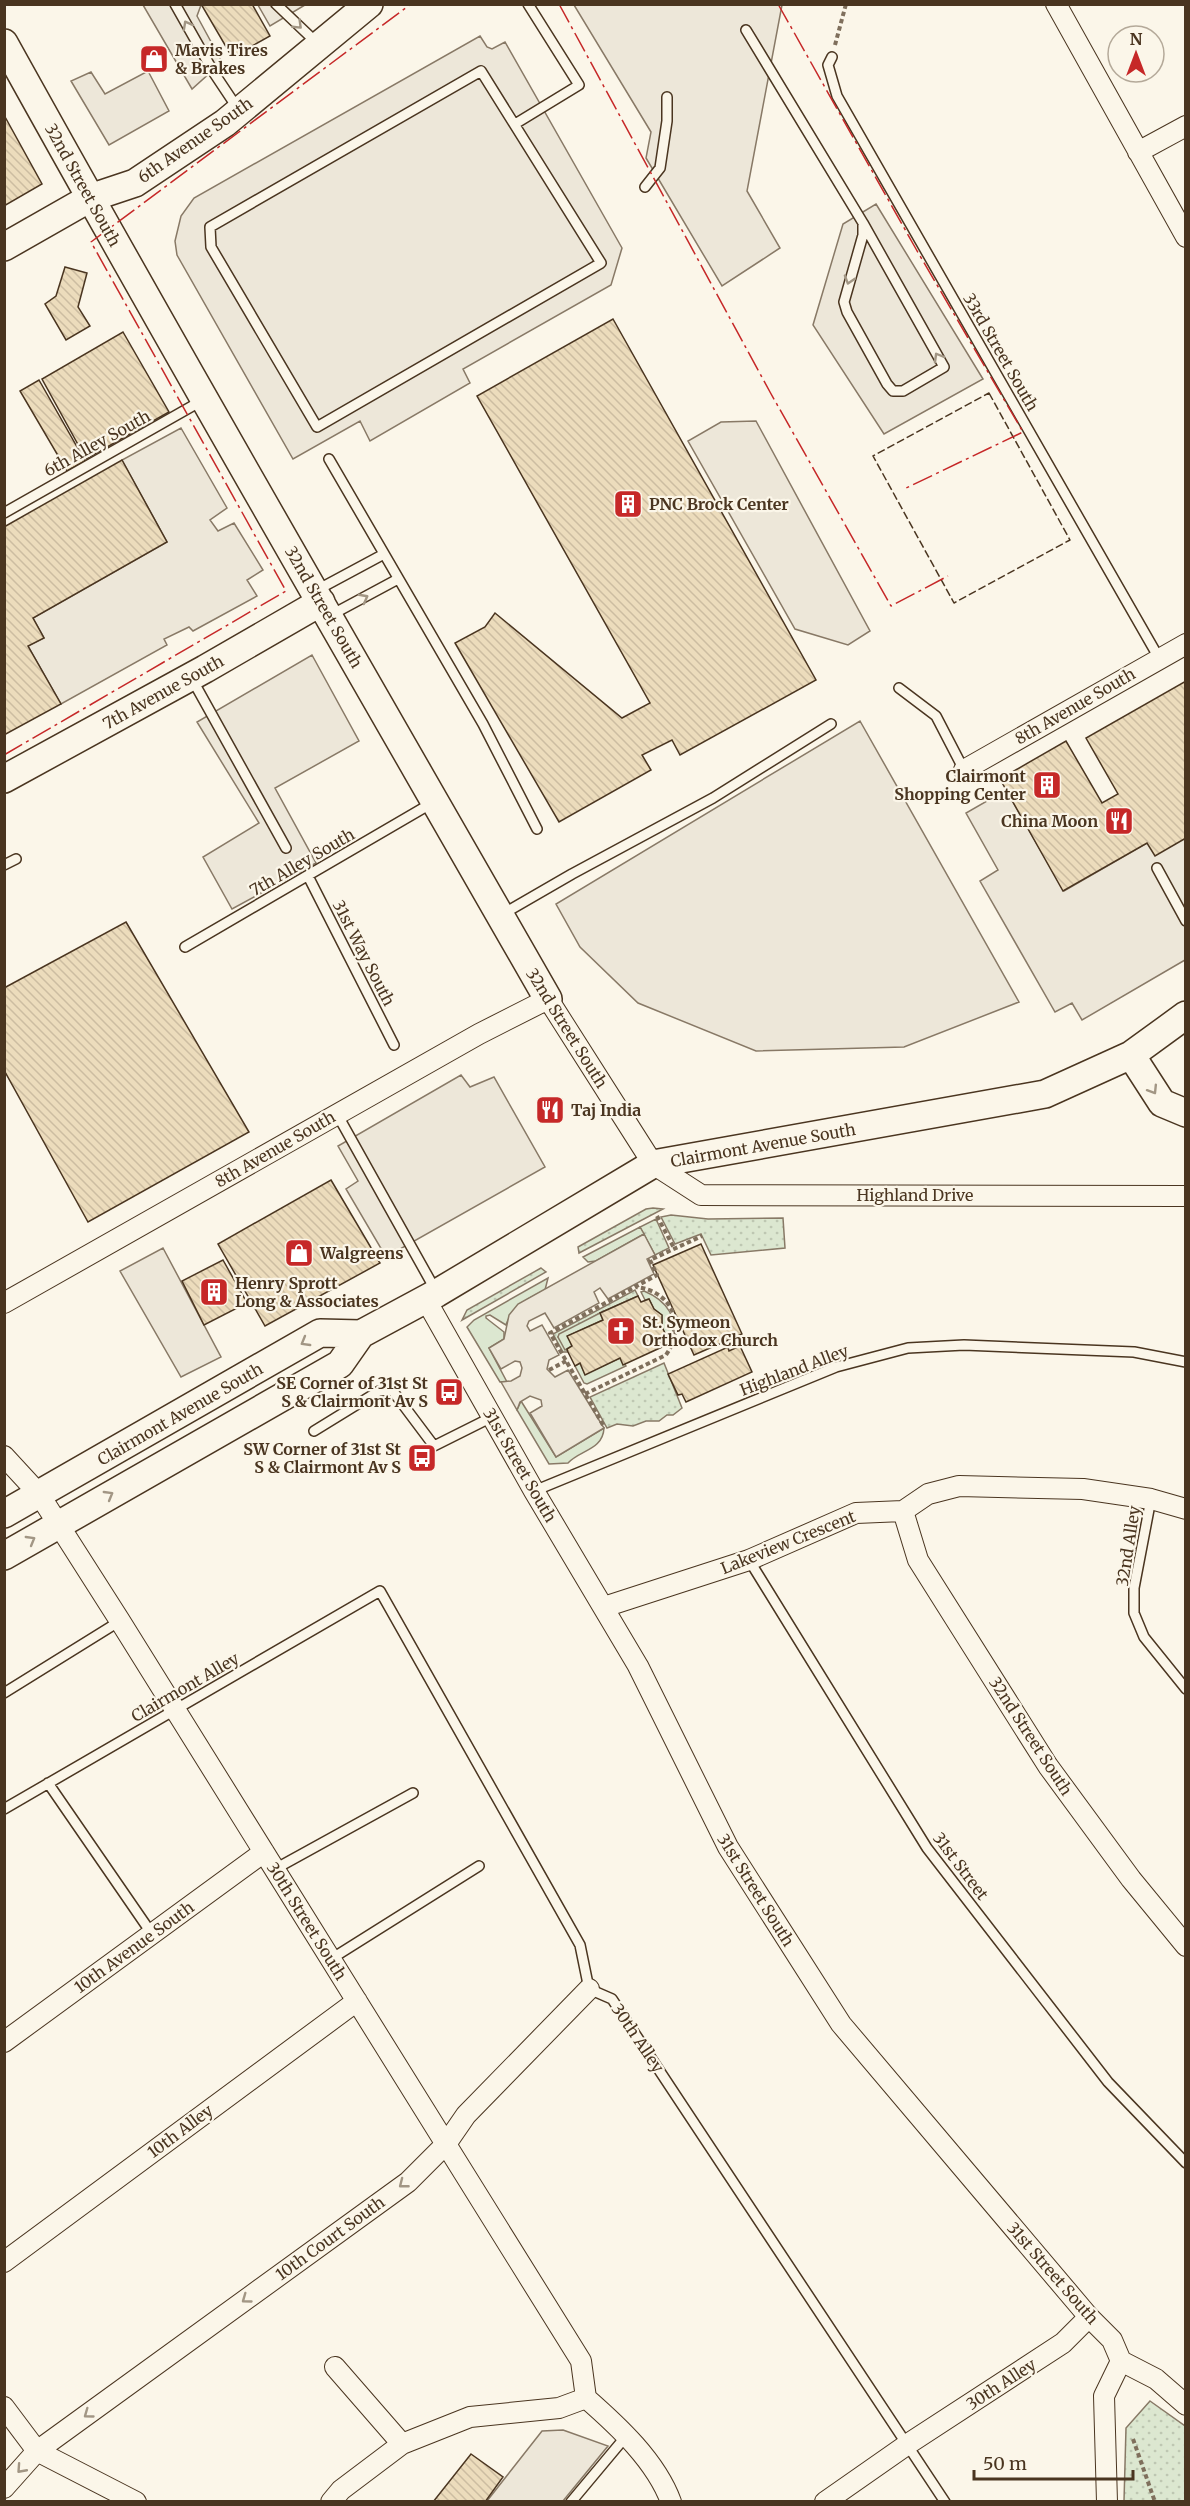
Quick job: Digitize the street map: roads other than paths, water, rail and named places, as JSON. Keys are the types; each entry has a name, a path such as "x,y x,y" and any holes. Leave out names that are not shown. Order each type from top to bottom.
{"street":[{"name":"6th Avenue South","path":"4,246 90,198 135,183 225,123 369,4"},
{"path":"1056,4 1185,237"},
{"name":"32nd Street South","path":"4,43 203,400 322,603 433,803 548,999 653,1164"},
{"path":"1138,152 1185,126"},
{"name":"7th Avenue South","path":"4,779 322,603"},
{"name":"8th Avenue South","path":"964,770 1185,644"},
{"name":"8th Avenue South","path":"4,1303 479,1034 548,999"},
{"name":"Clairmont Avenue South","path":"4,1556 340,1364 361,1334 431,1296 653,1164 1045,1094 1131,1055 1185,1014"},
{"path":"1131,1055 1161,1103 1185,1113"},
{"name":"Highland Drive","path":"653,1164 701,1195 1185,1196"},
{"name":"31st Street South","path":"431,1296 492,1417 638,1666 728,1847 841,2024 1089,2317 1112,2340 1121,2361"},
{"name":"Clairmont Avenue South","path":"4,1514 320,1333 361,1334"},
{"name":"30th Street South","path":"4,1456 39,1494 120,1621 581,2361 586,2398"},
{"path":"903,1511 928,1494 959,1486 1083,1489 1151,1499 1185,1509"},
{"name":"32nd Street South","path":"903,1511 918,1560 1048,1766 1131,1879 1185,1946"},
{"name":"Lakeview Crescent","path":"604,1607 749,1560 856,1513 903,1511"},
{"name":"10th Avenue South","path":"4,2042 264,1852"},
{"name":"10th Court South","path":"4,2488 38,2451 408,2182 446,2144 466,2115 589,1989"},
{"name":"10th Alley","path":"4,2262 357,2001"},
{"name":"30th Alley","path":"825,2502 908,2444 1064,2343 1089,2317"},
{"path":"1107,2502 1104,2396 1121,2361 1156,2379 1185,2405"},
{"path":"335,2367 402,2444"},
{"path":"331,2502 341,2490 402,2444 470,2417 559,2408 586,2398 627,2435 667,2490 671,2502"},
{"path":"4,2407 38,2451 136,2502"}],"lane":[{"path":"175,4 214,73 240,111"},
{"path":"276,4 319,45"},
{"path":"515,124 579,84 528,4"},
{"path":"746,30 863,223 944,367 903,391 893,391 887,384 847,312 844,302 863,235 863,223"},
{"name":"33rd Street South","path":"832,57 828,65 837,96 1159,658"},
{"path":"481,71 515,124 601,262 316,427 211,247 210,227 481,71"},
{"path":"645,187 660,168 667,121 667,97"},
{"name":"6th Alley South","path":"4,513 203,400"},
{"path":"329,459 483,724 537,830"},
{"path":"322,603 384,554"},
{"path":"322,603 398,579"},
{"path":"191,677 286,848"},
{"path":"899,688 936,716 964,770"},
{"path":"500,916 572,874 713,798 831,724"},
{"name":"7th Alley South","path":"185,946 433,803"},
{"path":"4,865 16,859"},
{"path":"1157,868 1185,921"},
{"name":"31st Way South","path":"308,876 394,1045"},
{"path":"337,1114 431,1296"},
{"name":"Highland Alley","path":"534,1491 836,1367 908,1348 964,1345 1134,1352 1185,1362"},
{"path":"314,1431 379,1391 392,1390 434,1446 492,1417"},
{"name":"32nd Alley","path":"1151,1499 1134,1588 1134,1613 1144,1637 1185,1689"},
{"name":"31st Street","path":"749,1560 927,1848 1108,2082 1185,2163"},
{"name":"Clairmont Alley","path":"4,1809 380,1591 580,1945 589,1989"},
{"path":"4,1693 120,1621"},
{"path":"48,1783 152,1934"},
{"path":"275,1869 413,1793"},
{"path":"331,1959 479,1866"},
{"name":"30th Alley","path":"589,1989 612,1999 945,2502"},
{"path":"571,2502 627,2435"}],"place":[{"name":"Mavis Tires & Brakes","path":"154,59"},
{"name":"PNC Brock Center","path":"628,504"},
{"name":"Clairmont Shopping Center","path":"1047,785"},
{"name":"China Moon","path":"1119,821"},
{"name":"Taj India","path":"550,1110"},
{"name":"Walgreens","path":"299,1253"},
{"name":"Henry Sprott Long & Associates","path":"214,1292"},
{"name":"St. Symeon Orthodox Church","path":"621,1331"},
{"name":"SE Corner of 31st St S & Clairmont Av S","path":"449,1392"},
{"name":"SW Corner of 31st St S & Clairmont Av S","path":"422,1458"}]}
